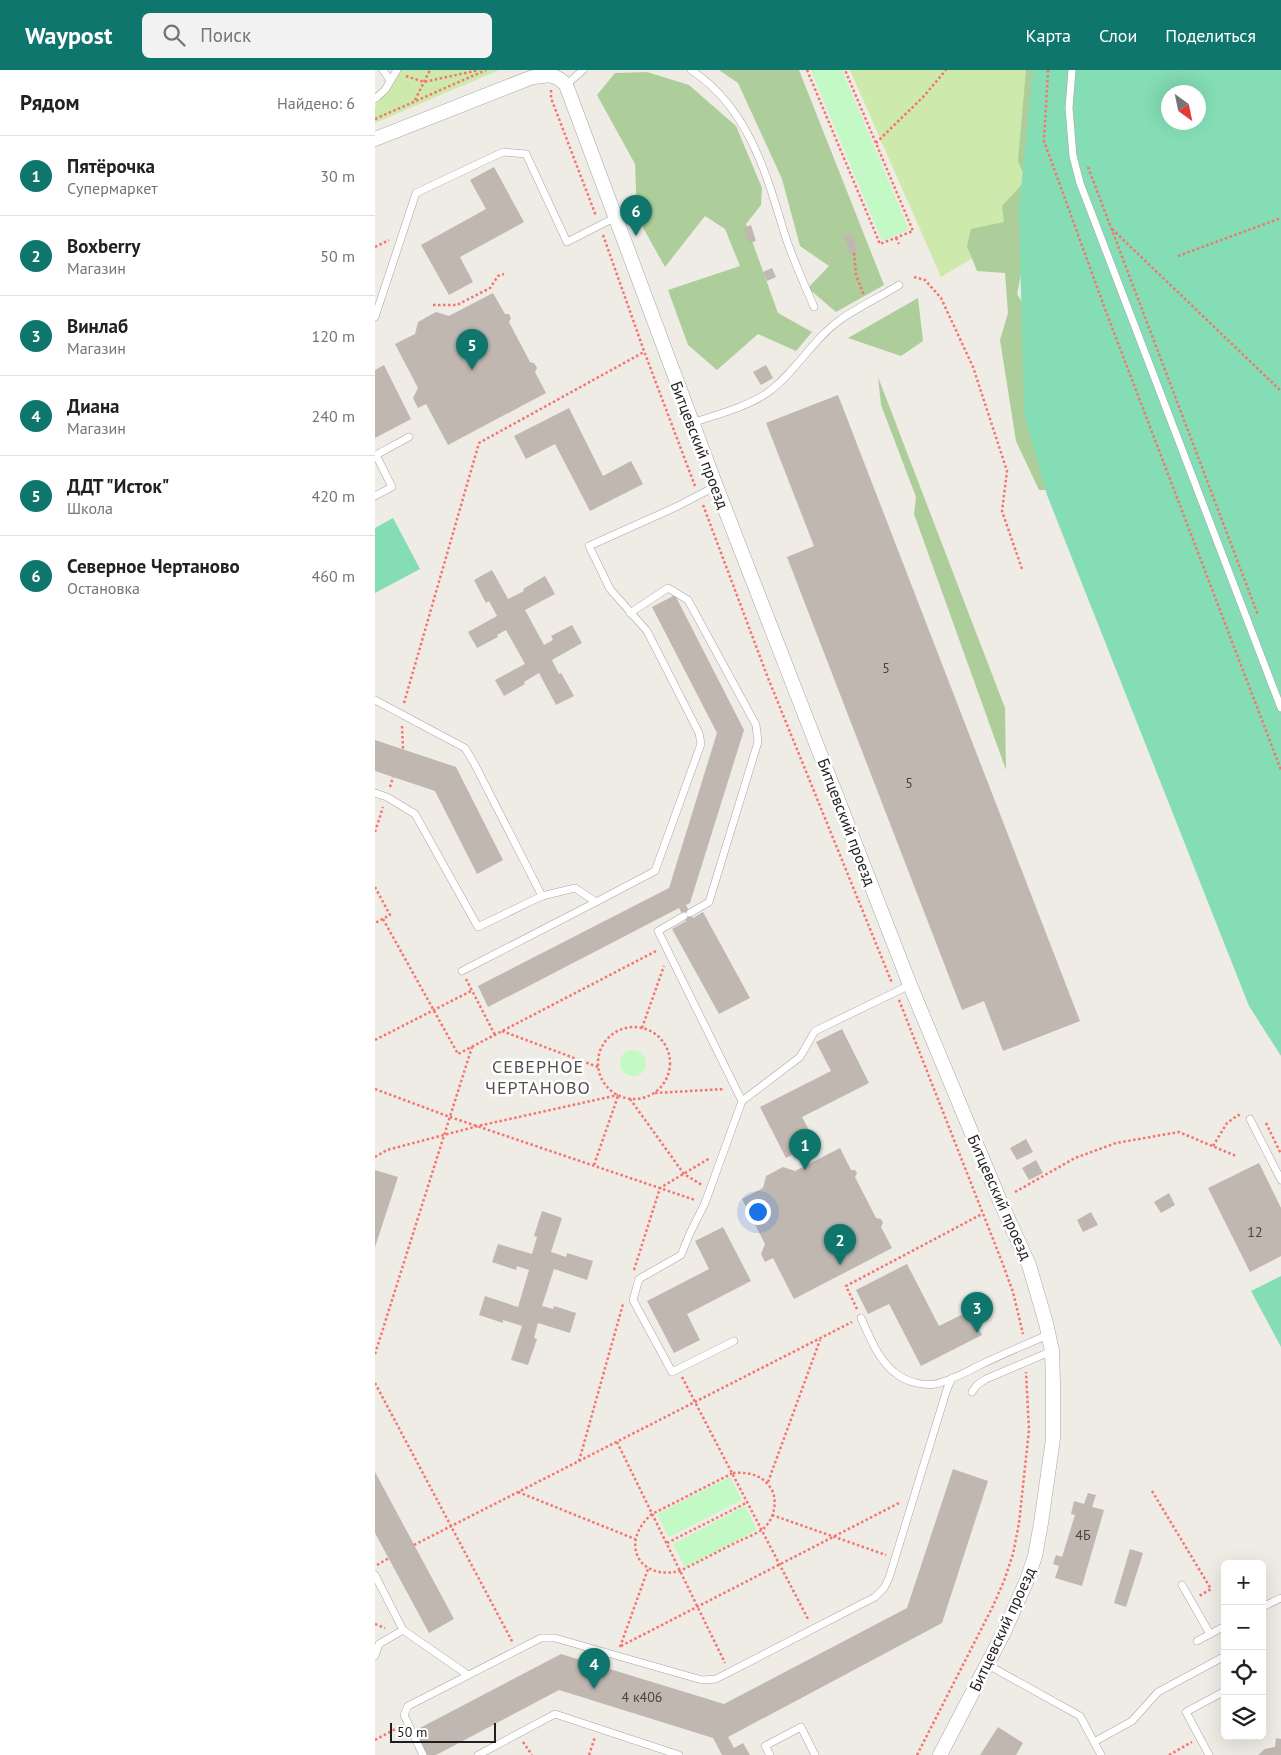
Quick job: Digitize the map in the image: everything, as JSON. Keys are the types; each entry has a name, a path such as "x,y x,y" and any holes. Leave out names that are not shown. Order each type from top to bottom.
{"street":[{"path":"375,139 530,78 551,75 560,78 565,85"},
{"name":"Битцевский проезд","path":"565,85 716,486 910,985 1029,1265 1048,1335 1051,1351 1053,1391 1053,1439 1039,1539 1027,1580 988,1665 940,1755"}],"lane":[{"path":"383,70 391,80"},
{"path":"565,85 583,70"},
{"path":"691,70 714,89 735,111 754,145 778,206 785,234 814,307"},
{"path":"1073,70 1069,108 1073,156 1081,183 1281,708"},
{"path":"375,99 385,90 396,71"},
{"path":"375,317 416,193 503,152 526,154 567,242 614,218"},
{"path":"692,423 732,410 766,394 792,371 822,336 839,320 899,285"},
{"path":"375,496 392,487 375,455 409,437"},
{"path":"462,971 655,872 701,744 699,733 647,631 610,589 589,546 716,486"},
{"path":"630,613 668,588 687,600 756,725 757,742 709,902 659,931 742,1101"},
{"path":"375,700 465,748 475,763 542,896"},
{"path":"375,794 387,797 415,814 478,927 542,896 575,888 595,902"},
{"path":"734,1341 672,1372 633,1300 639,1279 681,1254 705,1204 742,1101 801,1057 815,1031 910,985"},
{"path":"1250,1119 1281,1180"},
{"path":"861,1318 876,1350 897,1375 921,1384 935,1384 952,1378 1048,1335"},
{"path":"972,1392 977,1385 986,1379 1051,1351"},
{"path":"423,1755 404,1714 409,1706 541,1638 555,1638 702,1680 716,1679 875,1597 884,1588 889,1578 952,1378"},
{"path":"375,1575 403,1630 468,1675"},
{"path":"1181,1585 1210,1634"},
{"path":"1266,1605 1281,1598"},
{"path":"1197,1641 1221,1628"},
{"path":"375,1656 379,1644 403,1630"},
{"path":"1094,1742 1132,1721 1159,1692 1221,1658"},
{"path":"988,1665 1080,1716 1101,1755"},
{"path":"1209,1755 1186,1712 1221,1693"},
{"path":"478,1755 555,1714 679,1755"},
{"path":"770,1755 765,1746 801,1727 815,1755"}],"path":[{"path":"414,101 430,70"},
{"path":"396,71 424,82 479,70"},
{"path":"375,119 486,70"},
{"path":"807,70 880,244 913,231 845,70"},
{"path":"876,143 924,96 946,70"},
{"path":"1048,70 1044,141 1105,309 1281,770"},
{"path":"551,75 551,98 644,352 768,678 895,991 1013,1292 1024,1345"},
{"path":"1086,162 1260,619"},
{"path":"1178,256 1281,218"},
{"path":"1111,228 1281,391"},
{"path":"896,238 899,244"},
{"path":"853,253 856,275 868,304"},
{"path":"433,305 457,305 490,288 498,276 504,274"},
{"path":"914,277 925,280 941,298 973,367 1007,471 1002,511 1022,569"},
{"path":"403,750 402,713 479,443 644,352"},
{"path":"375,887 390,915 375,923"},
{"path":"383,919 458,1054 667,949"},
{"path":"642,1028 667,949"},
{"path":"375,1040 471,991 495,1035"},
{"path":"630,1027 642,1028 652,1032 661,1039 667,1048 670,1061 669,1073 663,1084 654,1093 643,1098 630,1099 618,1096 608,1088 601,1078 598,1067 598,1056 610,1036 619,1030 630,1027"},
{"path":"502,1031 598,1067"},
{"path":"375,1354 472,1047"},
{"path":"654,1093 736,1089"},
{"path":"375,1090 705,1204"},
{"path":"375,1157 387,1150 478,1126 618,1096"},
{"path":"593,1166 618,1096"},
{"path":"630,1099 684,1174 710,1190"},
{"path":"1213,1146 1227,1123 1238,1115 1250,1119"},
{"path":"1266,1123 1281,1154"},
{"path":"1015,1192 1075,1158 1116,1142 1179,1132 1236,1156"},
{"path":"631,1279 660,1188 725,1148"},
{"path":"414,1545 861,1318 846,1286 982,1214"},
{"path":"579,1461 625,1297"},
{"path":"767,1483 821,1338"},
{"path":"917,1755 993,1606 1013,1554 1019,1523 1029,1430 1026,1362"},
{"path":"678,1369 814,1629"},
{"path":"375,1383 516,1650"},
{"path":"617,1442 729,1672"},
{"path":"733,1473 750,1473 760,1477 767,1483 773,1491 775,1499 772,1515 762,1529 680,1571 670,1573 657,1572 648,1569 640,1559 635,1548 635,1539 643,1522 652,1514 733,1473"},
{"path":"1152,1491 1211,1589 1191,1601"},
{"path":"518,1492 635,1539"},
{"path":"648,1569 620,1647 915,1495"},
{"path":"666,1543 748,1502"},
{"path":"772,1515 896,1558"},
{"path":"375,1565 389,1558"},
{"path":"375,1740 407,1723"},
{"path":"589,1755 598,1728"},
{"path":"517,1734 532,1755"},
{"path":"1169,1755 1200,1738"}],"green space":[{"path":"400,70 499,70 375,123 375,107"},
{"path":"719,70 799,70 884,285 836,312 808,288 829,266 800,246 782,179 738,83"},
{"path":"811,70 842,70 909,230 882,241"},
{"path":"850,70 1033,70 1019,207 1019,230 941,277"},
{"path":"1026,70 1045,70 1027,246 1017,294 1026,308 1072,490 1039,490 1016,441 1000,340 1008,313 1005,273 977,271 967,246 971,229 1004,222 1002,206 1026,180 1018,161"},
{"path":"1033,70 1281,70 1281,1056 1249,1006 1047,495 1024,414 1019,207"},
{"path":"647,72 689,85 736,126 762,188 761,205 746,224 778,313 812,332 796,351 758,334 717,370 688,345 668,290 740,266 725,229 705,216 665,267 637,217 635,164 597,95 615,73"},
{"path":"918,298 923,341 901,356 848,338"},
{"path":"878,377 1005,708 1006,770 914,514 916,497 881,405"},
{"path":"393,518 420,569 375,593 375,528"},
{"path":"633,1050 642,1054 646,1063 642,1072 633,1076 624,1072 620,1063 624,1054"},
{"path":"1281,1276 1281,1347 1251,1291"},
{"path":"730,1477 742,1500 669,1537 657,1514"},
{"path":"745,1506 757,1530 685,1567 673,1544"}],"building":[{"path":"494,167 524,222 460,257 473,282 449,295 421,245 486,209 470,180"},
{"path":"751,225 756,241 749,243 743,228"},
{"path":"851,233 858,251 851,254 843,236"},
{"path":"772,268 776,277 767,281 763,272"},
{"path":"493,293 505,314 509,314 511,318 509,322 530,362 534,363 537,368 535,372 546,393 448,445 426,404 418,408 413,398 418,388 395,344 415,334 418,322 436,312 449,316"},
{"path":"384,365 411,419 375,438 375,370"},
{"path":"766,365 773,378 761,385 753,372"},
{"path":"838,395 1080,1021 1003,1051 984,1001 962,1010 787,557 814,546 766,423"},
{"path":"569,408 603,476 631,461 643,484 590,511 555,444 526,459 514,436"},
{"path":"492,570 508,599 524,591 523,589 545,576 555,594 525,610 544,645 553,640 551,636 572,625 582,643 552,660 574,696 556,705 539,673 524,682 525,684 504,696 495,680 525,664 506,630 497,635 498,637 477,648 468,632 497,616 489,601 486,603 474,580"},
{"path":"675,595 744,730 690,903 686,905 693,918 703,912 750,998 719,1014 672,929 686,921 679,908 488,1007 478,986 669,888 717,733 652,607"},
{"path":"375,740 456,767 503,860 477,874 435,791 375,771"},
{"path":"842,1029 869,1083 802,1117 816,1143 786,1158 760,1107 831,1071 816,1042"},
{"path":"1026,1139 1033,1152 1017,1160 1010,1148"},
{"path":"840,1148 851,1170 855,1170 857,1173 855,1177 876,1218 881,1219 883,1223 881,1227 892,1248 794,1299 773,1258 765,1262 761,1254 765,1244 742,1199 763,1188 766,1176 783,1167 795,1171"},
{"path":"1036,1160 1043,1173 1029,1180 1022,1168"},
{"path":"1259,1163 1281,1208 1281,1256 1250,1272 1208,1188"},
{"path":"375,1170 398,1177 375,1247"},
{"path":"1169,1193 1175,1205 1161,1213 1154,1202"},
{"path":"542,1211 562,1218 551,1252 566,1257 567,1253 593,1261 587,1280 554,1269 542,1306 553,1309 554,1306 576,1313 570,1333 538,1323 534,1338 537,1339 528,1365 511,1360 522,1326 503,1320 503,1323 479,1315 485,1296 518,1307 529,1270 517,1266 516,1270 492,1262 498,1244 532,1254 537,1237 534,1236"},
{"path":"1091,1212 1098,1225 1083,1232 1077,1220"},
{"path":"723,1227 751,1281 687,1314 700,1340 674,1353 647,1301 709,1269 695,1241"},
{"path":"907,1264 939,1326 969,1311 982,1335 921,1366 889,1304 868,1314 856,1290"},
{"path":"953,1469 988,1481 942,1623 728,1737 734,1748 743,1743 750,1755 722,1755 713,1738 559,1690 436,1755 427,1755 414,1731 561,1654 724,1704 907,1608"},
{"path":"375,1472 454,1619 429,1633 375,1533"},
{"path":"1088,1493 1096,1495 1092,1507 1104,1510 1082,1586 1055,1578 1059,1566 1053,1564 1056,1555 1062,1557 1075,1515 1071,1514 1074,1501 1084,1504"},
{"path":"1130,1549 1143,1553 1126,1607 1114,1603"},
{"path":"998,1727 1023,1743 1016,1755 980,1755"},
{"path":"1276,1738 1281,1739 1281,1755 1258,1755 1265,1749 1275,1747"}],"place":[{"name":"Северное Чертаново","path":"636,236"},
{"name":"ДДТ \"Исток\"","path":"472,370"},
{"name":"Пятёрочка","path":"805,1170"},
{"name":"Boxberry","path":"840,1265"},
{"name":"Винлаб","path":"977,1333"},
{"name":"Диана","path":"594,1689"}],"district":[{"name":"СЕВЕРНОЕ ЧЕРТАНОВО","path":"538,1077"}]}
